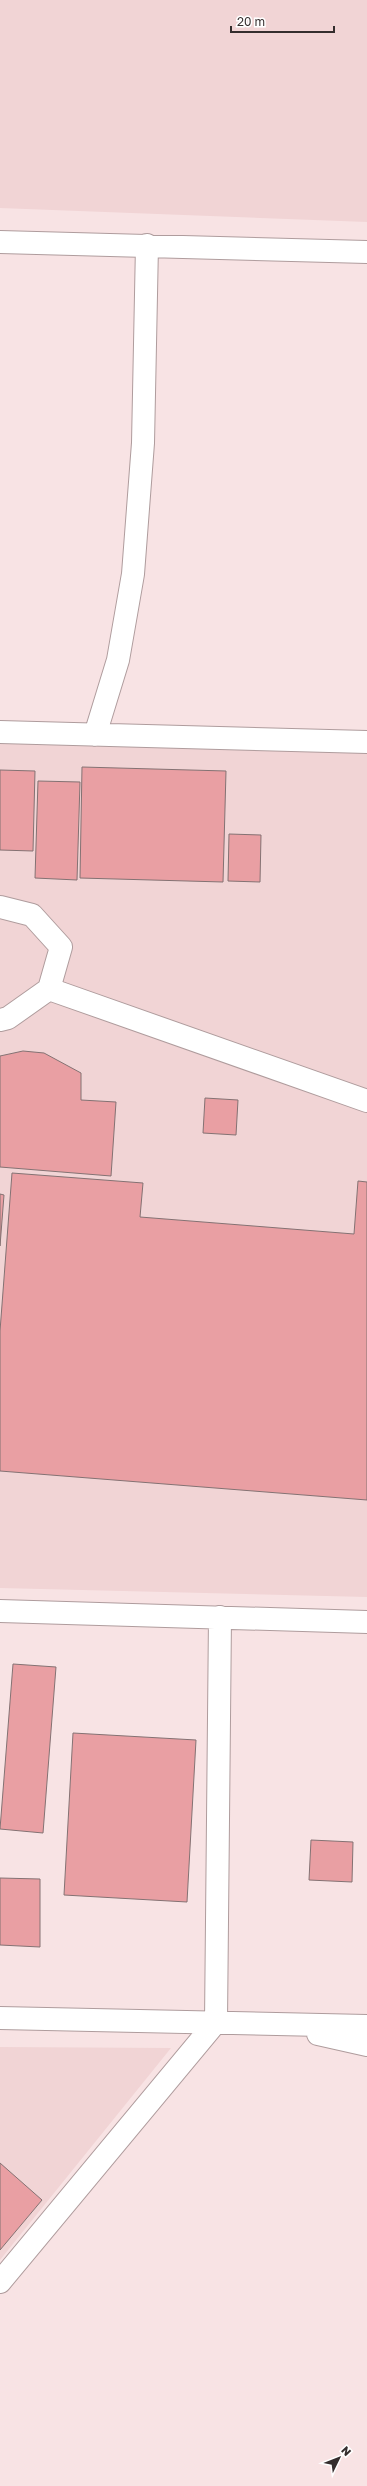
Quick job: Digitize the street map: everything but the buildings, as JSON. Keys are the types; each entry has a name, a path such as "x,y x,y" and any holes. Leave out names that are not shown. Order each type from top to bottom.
{"street":[{"path":"0,242 367,252"},
{"path":"95,735 118,660 133,574 143,443 147,245"},
{"path":"0,732 367,742"},
{"path":"0,907 32,915 61,947 49,989 8,1018 0,1020"},
{"path":"49,989 367,1101"},
{"path":"0,1611 367,1622"},
{"path":"0,2282 216,2022 220,1617"},
{"path":"0,2018 367,2026"},
{"path":"270,2023 367,2045"}],"shaded area":[{"path":"0,0 367,0 367,222 0,208"},
{"path":"0,729 367,746 367,1597 0,1588"},
{"path":"0,2047 171,2048 0,2260"}]}
